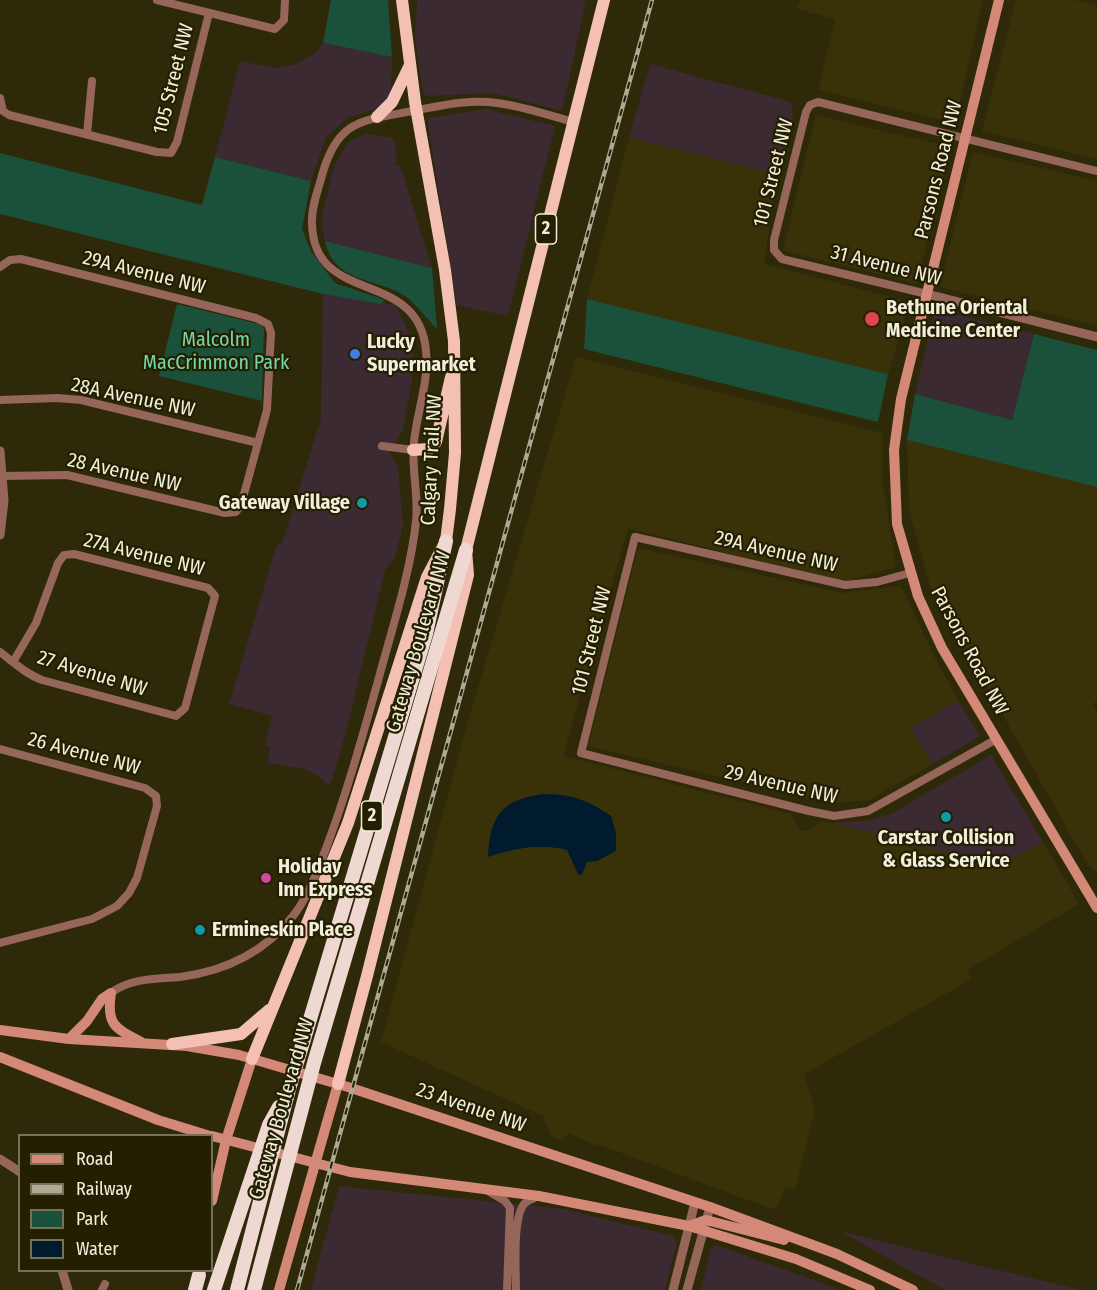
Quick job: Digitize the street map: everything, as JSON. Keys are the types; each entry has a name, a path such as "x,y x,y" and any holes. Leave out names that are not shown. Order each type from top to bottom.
{"highway":[{"name":"Calgary Trail NW","path":"237,1290 289,1089 426,634 446,541 454,461 455,358 446,270 416,111 402,0"},
{"name":"Gateway Boulevard NW","path":"254,1290 314,1063 466,550 604,0"},
{"path":"377,117 392,102 409,67"},
{"path":"413,450 429,449 436,442 455,358"},
{"path":"252,1059 333,865 427,577 446,541"},
{"path":"343,1085 367,976 468,575 466,550"},
{"path":"172,1044 241,1034 272,1007"},
{"path":"214,1290 269,1125 289,1089"},
{"path":"197,1290 200,1273"}],"main road":[{"name":"Parsons Road NW","path":"999,0 905,381 894,450 897,524 910,573 942,648 1097,908"},
{"path":"69,1040 87,1021 102,999 111,993"},
{"path":"111,993 109,1014 114,1026 144,1043"},
{"name":"23 Avenue NW","path":"0,1030 69,1040 172,1044 216,1049 319,1078 710,1207 837,1254 913,1290"},
{"path":"0,1057 158,1120 204,1134"},
{"path":"213,1186 214,1171 252,1059"},
{"path":"279,1290 343,1085"},
{"path":"158,1120 182,1134"},
{"path":"213,1137 350,1172 539,1196 689,1226 705,1225 837,1254"},
{"path":"705,1225 870,1290"}],"street":[{"path":"157,0 270,28 283,23 285,0"},
{"name":"105 Street NW","path":"87,134 171,153 177,142 209,13"},
{"path":"0,98 3,111 87,134 92,81"},
{"path":"416,111 467,102 494,102 573,122"},
{"name":"101 Street NW","path":"774,250 774,240 806,112 810,105 818,102 965,138"},
{"name":"Calgary Trail NW","path":"111,993 127,984 204,973 247,957 282,929 307,893 349,783 407,565 417,518 413,450 426,370 425,343 419,323 408,308 391,296 355,285 338,274 319,251 313,231 313,208 331,146 349,128 377,117 416,111"},
{"path":"965,138 1097,171"},
{"name":"31 Avenue NW","path":"774,250 782,259 1097,337"},
{"name":"29A Avenue NW","path":"0,267 10,260 21,259 245,315 268,324 271,333 267,410 258,443"},
{"name":"28A Avenue NW","path":"0,400 57,398 81,400 258,443"},
{"name":"28 Avenue NW","path":"3,476 67,475 228,514 236,512 241,505 258,443"},
{"path":"382,446 413,450"},
{"path":"0,451 3,476 0,535"},
{"name":"101 Street NW","path":"581,753 635,537"},
{"name":"29A Avenue NW","path":"635,537 845,585 877,582 910,573"},
{"name":"27A Avenue NW","path":"13,662 36,623 58,562 64,555 74,554 208,588 214,593 215,601 185,708 180,715"},
{"name":"27 Avenue NW","path":"0,652 42,680 173,716 180,715"},
{"name":"29 Avenue NW","path":"581,753 809,811 845,816 880,807 995,740"},
{"name":"26 Avenue NW","path":"0,748 145,788 156,796 157,810 140,868 132,887 123,900 98,916 0,943"},
{"path":"0,1159 18,1171"},
{"path":"484,1189 505,1201 510,1208 507,1290"},
{"path":"516,1290 516,1248 520,1213 525,1203 539,1196"},
{"path":"674,1290 695,1202"},
{"path":"687,1290 710,1207"},
{"path":"63,1272 68,1290"}],"shaded area":[{"path":"417,0 586,0 562,111 492,93 427,96 423,93 415,37"},
{"path":"800,0 983,0 955,123 818,90 835,19 797,9"},
{"path":"1016,0 1074,0 1097,6 1097,159 982,131"},
{"path":"323,43 392,57 391,96 377,109 349,117 326,137 311,181 215,157 240,61 276,68 293,65 314,54"},
{"path":"650,64 791,102 793,118 777,174 629,138"},
{"path":"485,109 555,126 508,316 457,305 427,118"},
{"path":"816,115 951,147 917,284 783,250"},
{"path":"366,134 393,138 397,158 395,165 400,165 432,268 325,241 321,222 334,166 348,142"},
{"path":"629,138 777,174 764,264 910,302 888,374 587,299"},
{"path":"973,152 1097,181 1097,326 940,287"},
{"path":"323,294 396,305 413,342 412,380 403,430 389,451 398,467 403,525 395,558 385,570 345,736 330,786 317,775 304,769 267,763 270,747 265,746 272,716 229,704 277,544 282,544 321,418"},
{"path":"935,309 1034,334 1012,420 915,394"},
{"path":"576,357 883,433 882,478 896,567 843,582 628,528 563,756 791,814 800,830 805,831 822,821 1000,866 1043,842 1079,904 967,970 972,979 804,1074 815,1109 795,1190 784,1188 778,1206 772,1209 595,1145 569,1133 561,1140 551,1136 543,1116 381,1042 465,732"},
{"path":"907,440 1097,487 1097,701 1093,704 1097,712 1097,872 1086,862 930,586 909,511"},
{"path":"638,548 843,593 901,586 958,700 911,728 933,764 867,801 829,803 588,746"},
{"path":"958,700 980,736 933,764 911,728"},
{"path":"991,755 1043,842 1000,867 832,823 866,821 891,814"},
{"path":"339,1186 563,1209 673,1236 677,1242 665,1290 311,1290"},
{"path":"839,1231 1080,1290 945,1290"},
{"path":"716,1245 841,1290 701,1290 711,1247"}],"green space":[{"path":"331,0 388,0 392,57 323,43"},
{"path":"0,153 202,205 215,157 311,181 302,229 311,251 335,283 385,300 381,304 323,294 0,214"},
{"path":"325,241 432,268 437,329 405,296 347,273 330,255"},
{"path":"587,299 888,374 878,422 584,349"},
{"name":"Malcolm MacCrimmon Park","path":"177,304 259,324 264,328 262,401 159,376"},
{"path":"1034,334 1097,350 1097,487 907,440 915,394 1012,420"}],"water":[{"path":"543,794 579,799 611,816 616,833 616,851 597,861 587,862 582,875 578,874 567,850 546,847 527,848 488,857 492,830 501,812 517,800"}],"railway":[{"path":"297,1290 652,0"}],"place":[{"name":"Bethune Oriental Medicine Center","path":"872,319"},
{"name":"Lucky Supermarket","path":"355,354"},
{"name":"Gateway Village","path":"362,503"},
{"name":"Carstar Collision & Glass Service","path":"946,817"},
{"name":"Holiday Inn Express","path":"266,878"},
{"name":"Ermineskin Place","path":"200,930"}]}
